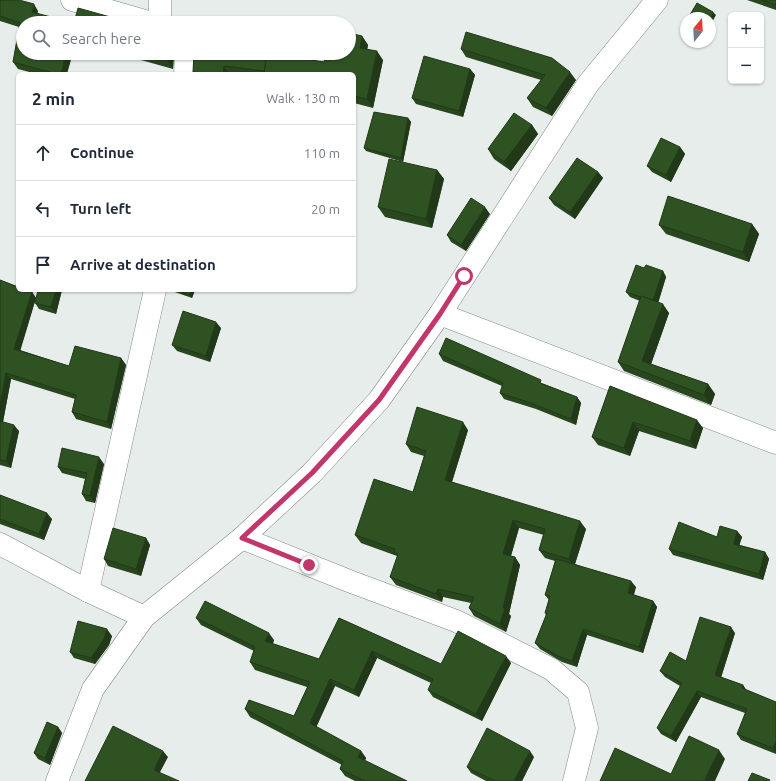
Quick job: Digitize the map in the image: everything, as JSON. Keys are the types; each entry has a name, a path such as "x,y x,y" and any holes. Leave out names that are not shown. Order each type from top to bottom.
{"street":[{"path":"72,0 128,16"},
{"path":"160,0 160,16"},
{"path":"57,781 93,689 144,617 242,538 312,473 379,400 440,314 588,84 657,0"},
{"path":"185,72 186,60"},
{"path":"88,591 155,292"},
{"path":"440,314 776,443"},
{"path":"242,538 348,581 456,621 551,669 578,692 587,728 574,781"},
{"path":"0,544 88,591 144,617"}],"building":[{"path":"0,0 19,0 34,4 32,12 47,16 16,16 16,22 0,16"},
{"path":"762,0 776,0 776,5"},
{"path":"697,3 713,12 692,12"},
{"path":"78,8 107,16 76,16"},
{"path":"466,32 552,58 570,72 546,108 527,98 545,75 461,49"},
{"path":"356,35 362,36 360,48 377,51 367,99 356,96 356,72 264,72 266,60 311,60 324,62 324,60 356,60"},
{"path":"16,45 16,60 64,60 61,72 50,72 13,62"},
{"path":"424,56 470,69 459,111 412,98"},
{"path":"194,60 266,60 264,71 224,66 223,72 193,72"},
{"path":"374,112 408,118 401,158 364,148"},
{"path":"514,113 532,125 504,162 488,149"},
{"path":"661,138 680,147 666,175 647,166"},
{"path":"577,158 598,172 570,212 549,198"},
{"path":"389,159 437,170 426,219 378,207"},
{"path":"668,196 752,224 743,252 659,225"},
{"path":"471,198 485,207 461,245 447,235"},
{"path":"636,265 644,268 646,265 663,271 653,300 626,292"},
{"path":"0,280 16,286 16,292 32,292 14,349 69,366 75,346 121,358 107,422 72,412 76,395 6,373 0,407"},
{"path":"38,292 55,292 51,307 35,303"},
{"path":"182,292 191,292 190,295"},
{"path":"641,296 663,304 642,361 708,384 704,395 618,362"},
{"path":"183,311 216,322 206,356 172,345"},
{"path":"446,338 541,380 540,383 577,397 571,419 531,403 500,393 503,383 439,354"},
{"path":"610,386 697,420 690,441 633,422 624,448 592,437"},
{"path":"417,407 463,422 445,480 580,521 569,559 539,550 545,529 513,520 503,554 515,557 503,608 505,608 500,624 469,608 474,597 438,589 436,594 390,577 398,554 394,553 395,549 355,535 374,479 413,492 426,451 406,444"},
{"path":"0,421 14,425 6,461 0,460"},
{"path":"62,448 99,457 90,496 82,494 87,473 58,467"},
{"path":"0,495 47,513 39,534 0,519"},
{"path":"679,522 717,537 720,526 737,531 734,544 765,552 759,574 669,549"},
{"path":"113,528 146,538 136,569 104,559"},
{"path":"556,559 631,581 628,593 653,601 639,647 583,629 572,661 558,656 535,643 547,613 545,613 550,596 545,595"},
{"path":"205,601 269,633 265,641 319,659 339,618 441,664 458,631 506,656 476,714 428,690 433,679 372,651 354,690 330,679 310,723 361,751 358,757 407,781 365,781 340,769 343,761 245,709 249,700 294,716 310,682 250,662 255,647 196,618"},
{"path":"700,617 731,627 715,675 743,685 742,688 776,702 776,741 773,748 737,734 747,709 697,691 671,736 657,728 682,683 660,671 670,652 686,661"},
{"path":"78,621 107,629 104,639 91,658 70,652"},
{"path":"47,722 58,727 45,758 34,753"},
{"path":"113,726 163,751 154,770 179,781 85,781"},
{"path":"487,728 530,751 514,781 495,781 467,767"},
{"path":"689,736 719,750 704,781 600,781 615,748 671,774"},
{"path":"752,773 770,780 748,781"}],"route":[{"path":"309,565 242,538 312,473 379,400 440,314 464,276"}]}
